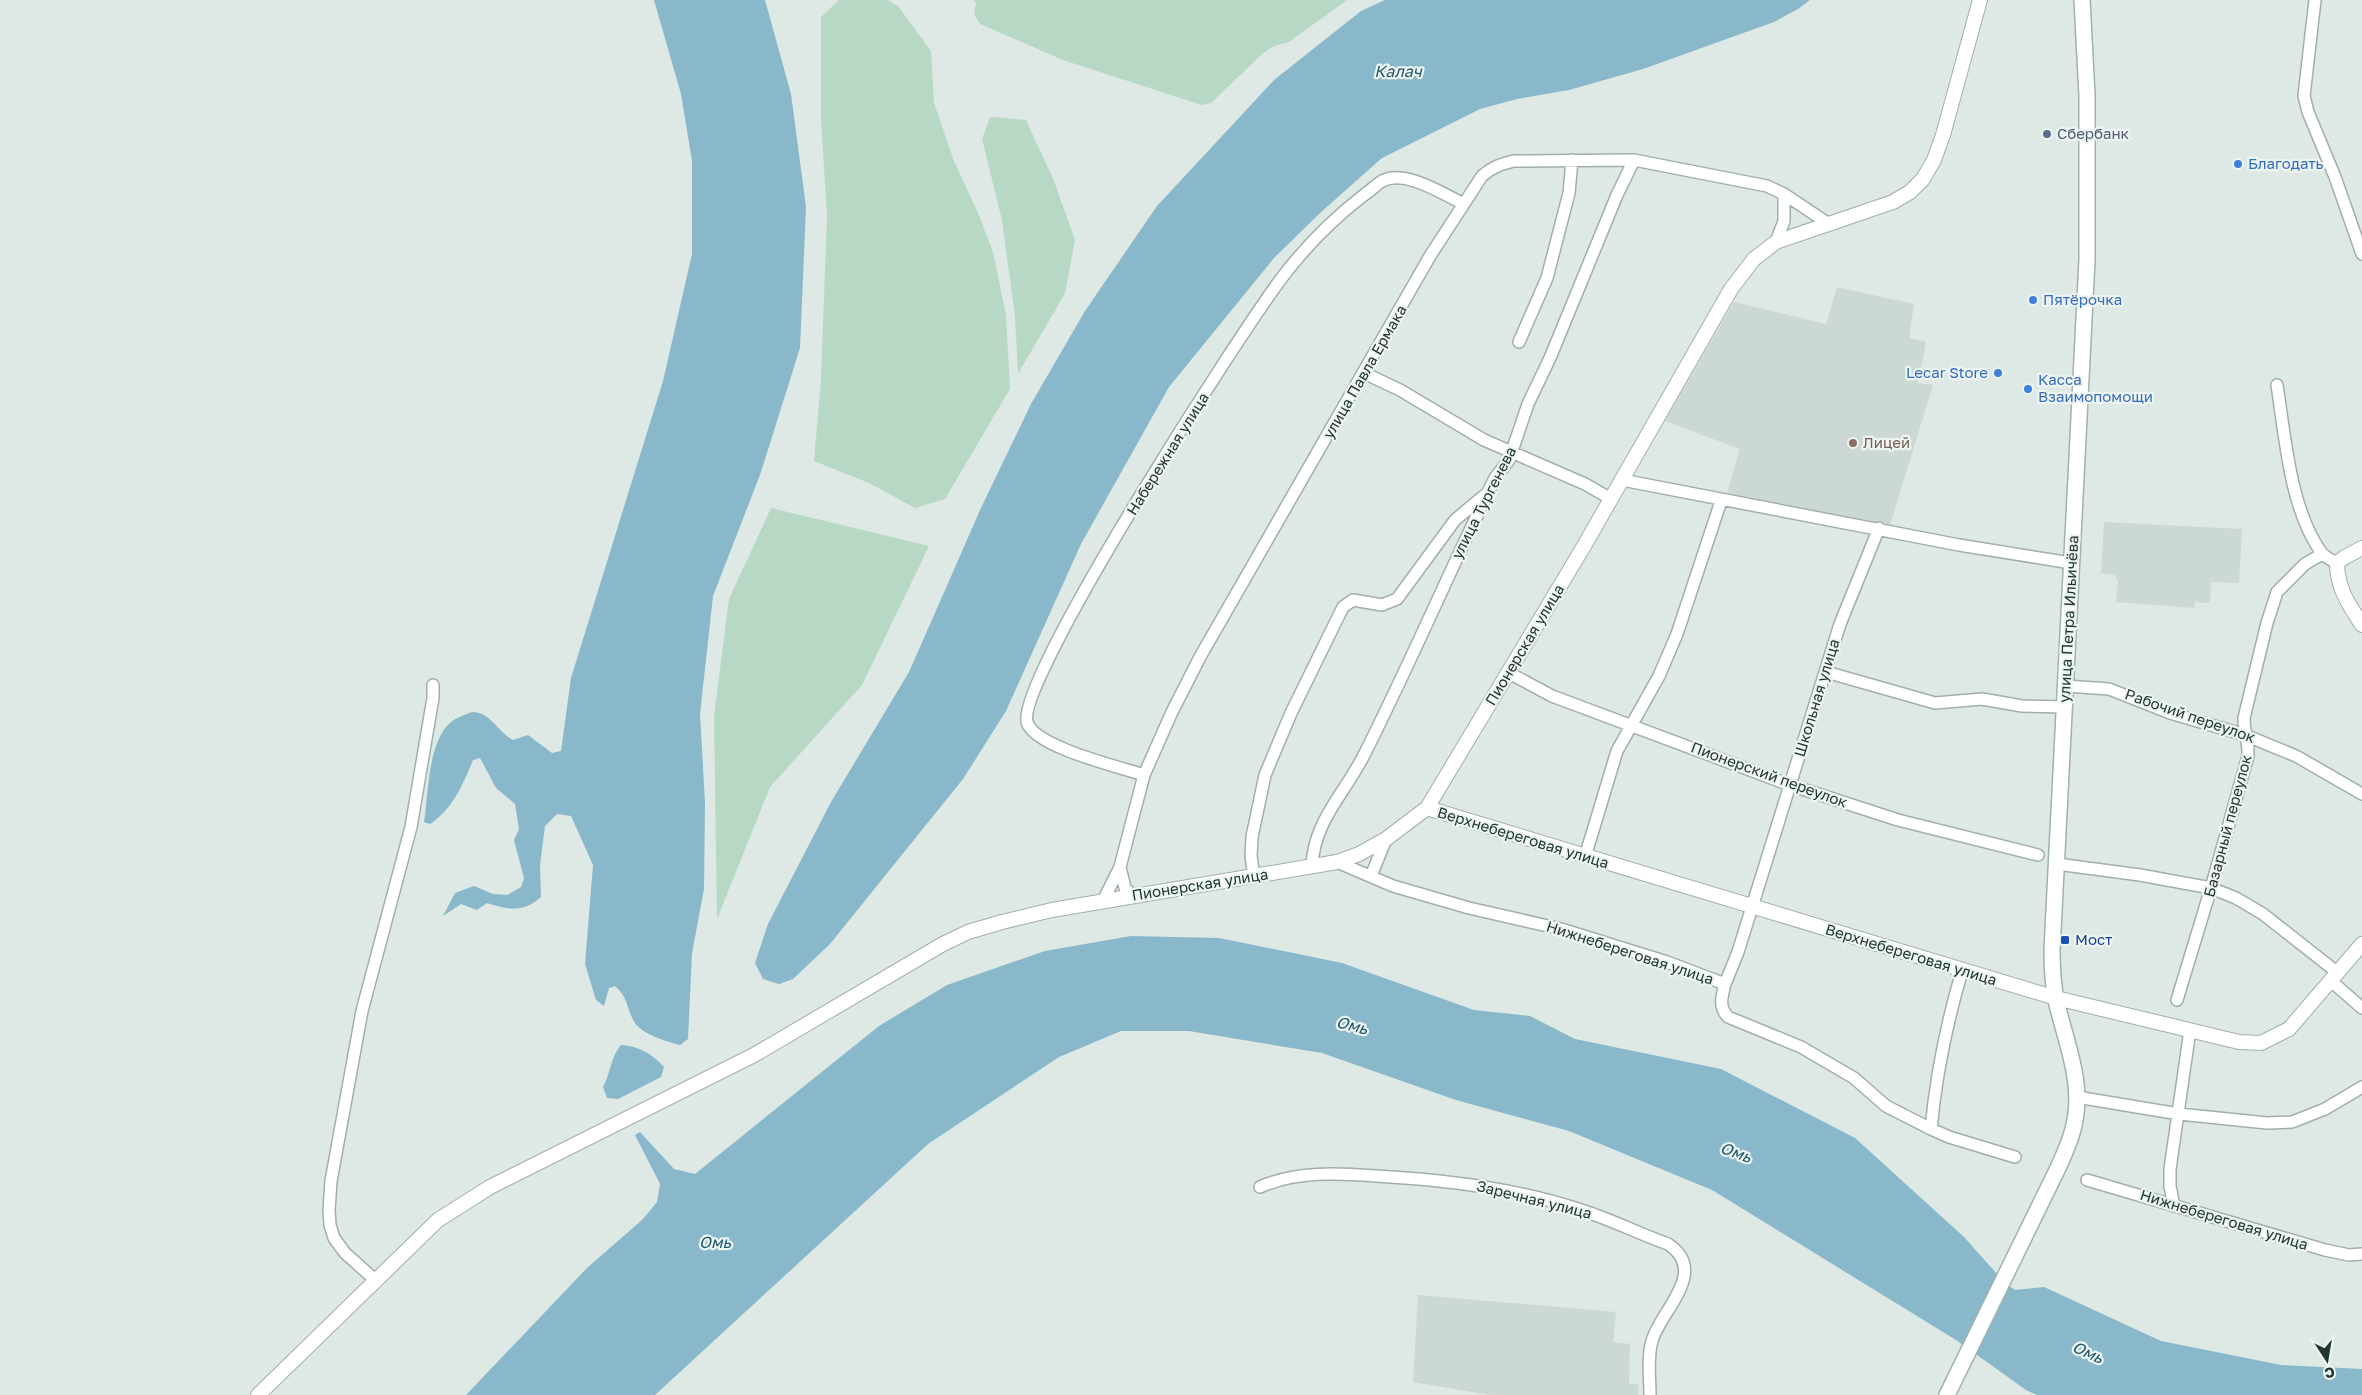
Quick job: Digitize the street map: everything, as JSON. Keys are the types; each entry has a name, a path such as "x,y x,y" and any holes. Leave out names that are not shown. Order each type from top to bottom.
{"main road":[{"name":"улица Петра Ильичёва","path":"1949,1391 2070,1140 2076,1112 2077,1097 2070,1055 2056,998 2052,950 2058,864 2088,218 2087,95 2082,0"}],"street":[{"name":"Пионерская улица","path":"258,1395 374,1279 438,1220 461,1203 754,1055 942,944 1002,922 1103,901 1337,862 1359,854 1386,839 1427,808 1611,499 1731,289 1754,259 1776,242 1893,202 1910,192 1923,179 1934,160 1943,135 1980,0"},
{"path":"2315,0 2304,96 2308,112 2335,177 2362,254"},
{"name":"улица Павла Ермака","path":"1103,901 1120,867 1144,775 1172,712 1200,657 1430,256 1482,176 1500,164 1572,160 1634,160 1749,182 1784,194 1830,224"},
{"path":"1519,342 1547,278 1569,193 1572,160"},
{"name":"улица Тургенева","path":"1312,867 1315,838 1322,822 1364,755 1487,494 1495,478 1510,460 1528,404 1550,358 1617,195 1634,160"},
{"name":"Набережная улица","path":"1144,775 1086,757 1047,741 1033,732 1027,721 1029,701 1079,598 1246,327 1284,275 1316,237 1382,181 1391,179 1423,184 1464,204"},
{"path":"1776,242 1784,221 1784,194"},
{"path":"1364,373 1400,390 1484,440 1512,450 1585,484 1611,499"},
{"path":"2277,385 2295,490 2302,513 2322,554 2337,563"},
{"path":"1622,480 1879,528 1958,545 2071,563"},
{"path":"1254,877 1251,856 1252,837 1265,775 1291,713 1343,607 1352,600 1382,605 1397,599 1455,520 1487,494"},
{"path":"1585,856 1618,751 1659,676 1676,634 1721,500"},
{"name":"Школьная улица","path":"1725,984 1738,952 1840,624 1879,528"},
{"path":"2362,548 2344,557 2337,563 2337,576 2341,590 2362,625"},
{"name":"Базарный переулок","path":"2177,1000 2248,756 2249,746 2245,734 2244,718 2267,623 2277,592 2305,564 2322,554"},
{"path":"1826,672 1935,703 1982,699 2022,706 2065,707"},
{"name":"Пионерский переулок","path":"1509,673 1552,696 1790,785 1898,820 2038,855"},
{"path":"374,1279 345,1253 334,1238 330,1225 329,1210 331,1181 362,1011 411,827 433,698 433,685"},
{"name":"Рабочий переулок","path":"2066,686 2109,689 2170,713 2245,734 2296,756 2362,794"},
{"name":"Верхнебереговая улица","path":"1427,808 2056,998 2250,1043 2272,1039 2289,1029 2362,944"},
{"path":"1371,876 1386,839"},
{"name":"Нижнебереговая улица","path":"1337,862 1394,886 1469,908 1561,929 1667,962 1725,984 1720,1002 1723,1011 1728,1016 1801,1047 1854,1078 1886,1106 1931,1129 1949,1137 2015,1158"},
{"path":"2058,864 2140,875 2211,888 2236,898 2263,914 2335,977 2362,1008"},
{"path":"1120,867 1125,888 1133,896"},
{"path":"1931,1129 1934,1092 1954,997 1962,971"},
{"path":"2174,1206 2170,1186 2170,1169 2190,1030"},
{"path":"2077,1097 2179,1114 2267,1122 2292,1122 2326,1109 2362,1087"},
{"name":"Заречная улица","path":"1260,1187 1297,1176 1323,1174 1443,1180 1489,1186 1584,1211 1668,1244 1680,1252 1684,1264 1684,1276 1678,1296 1652,1340 1650,1395"},
{"name":"Нижнебереговая улица","path":"2086,1180 2325,1250 2349,1255 2362,1254"}],"shaded area":[{"path":"1837,287 1914,304 1909,338 1926,342 1918,383 1933,385 1890,525 1727,493 1740,449 1665,421 1734,302 1826,324"},
{"path":"2104,522 2242,529 2239,583 2211,582 2210,603 2195,602 2195,608 2116,602 2118,581 2115,575 2101,573"},
{"path":"1418,1295 1616,1312 1613,1342 1630,1344 1629,1384 1639,1384 1638,1395 1490,1395 1413,1382"}],"green space":[{"path":"839,0 887,0 898,6 931,51 934,103 954,161 978,213 993,252 1006,315 1010,389 945,499 915,508 869,483 814,461 821,380 827,216 821,118 821,17"},
{"path":"973,0 1347,0 1289,42 1274,46 1263,53 1211,103 1202,105 1063,60 980,24 974,14 976,3"},
{"path":"990,117 1026,120 1054,181 1075,240 1065,293 1018,374 1015,316 1002,220 982,139"},
{"path":"771,508 929,546 862,685 770,787 717,919 714,716 729,599"}],"water":[{"path":"654,0 765,0 791,94 806,207 800,348 760,475 713,596 700,714 705,802 704,889 692,953 688,1039 680,1045 655,1037 638,1027 632,1018 623,995 615,986 609,988 604,1006 596,1000 585,964 593,865 571,816 557,814 545,826 540,865 541,897 528,906 515,909 487,903 477,910 461,904 443,916 455,893 474,886 493,894 507,895 521,887 524,878 514,840 519,829 515,804 496,788 480,758 473,760 461,787 445,811 430,824 424,822 429,778 436,746 442,733 451,722 462,716 472,712 479,713 490,719 503,733 513,740 528,735 552,753 561,751 571,678 663,381 692,254 692,161 681,94"},
{"name":"Калач","path":"1385,0 1810,0 1774,22 1643,69 1569,90 1517,99 1480,109 1382,158 1320,213 1274,258 1169,387 1081,544 1006,711 963,779 830,944 793,979 779,984 763,979 755,963 768,924 831,802 909,672 981,508 1031,404 1085,311 1157,206 1274,80 1361,11"},
{"name":"Омь","path":"1131,936 1219,938 1342,963 1474,1010 1530,1016 1575,1039 1721,1069 1855,1138 1964,1237 2005,1283 2015,1290 2044,1287 2161,1341 2281,1365 2362,1369 2362,1395 2037,1395 2026,1390 1956,1340 1712,1190 1569,1131 1456,1100 1322,1053 1189,1031 1121,1031 1059,1057 928,1144 655,1395 466,1395 587,1268 643,1219 657,1202 660,1184 635,1135 640,1132 674,1169 695,1174 879,1026 947,985 1045,951"},
{"path":"621,1045 634,1047 645,1052 664,1067 661,1077 618,1099 607,1098 603,1087 617,1050"}],"place":[{"name":"Сбербанк","path":"2047,134"},
{"name":"Благодать","path":"2238,164"},
{"name":"Пятёрочка","path":"2033,300"},
{"name":"Lecar Store","path":"1998,373"},
{"name":"Касса Взаимопомощи","path":"2028,389"},
{"name":"Лицей","path":"1853,443"},
{"name":"Мост","path":"2065,940"}]}
